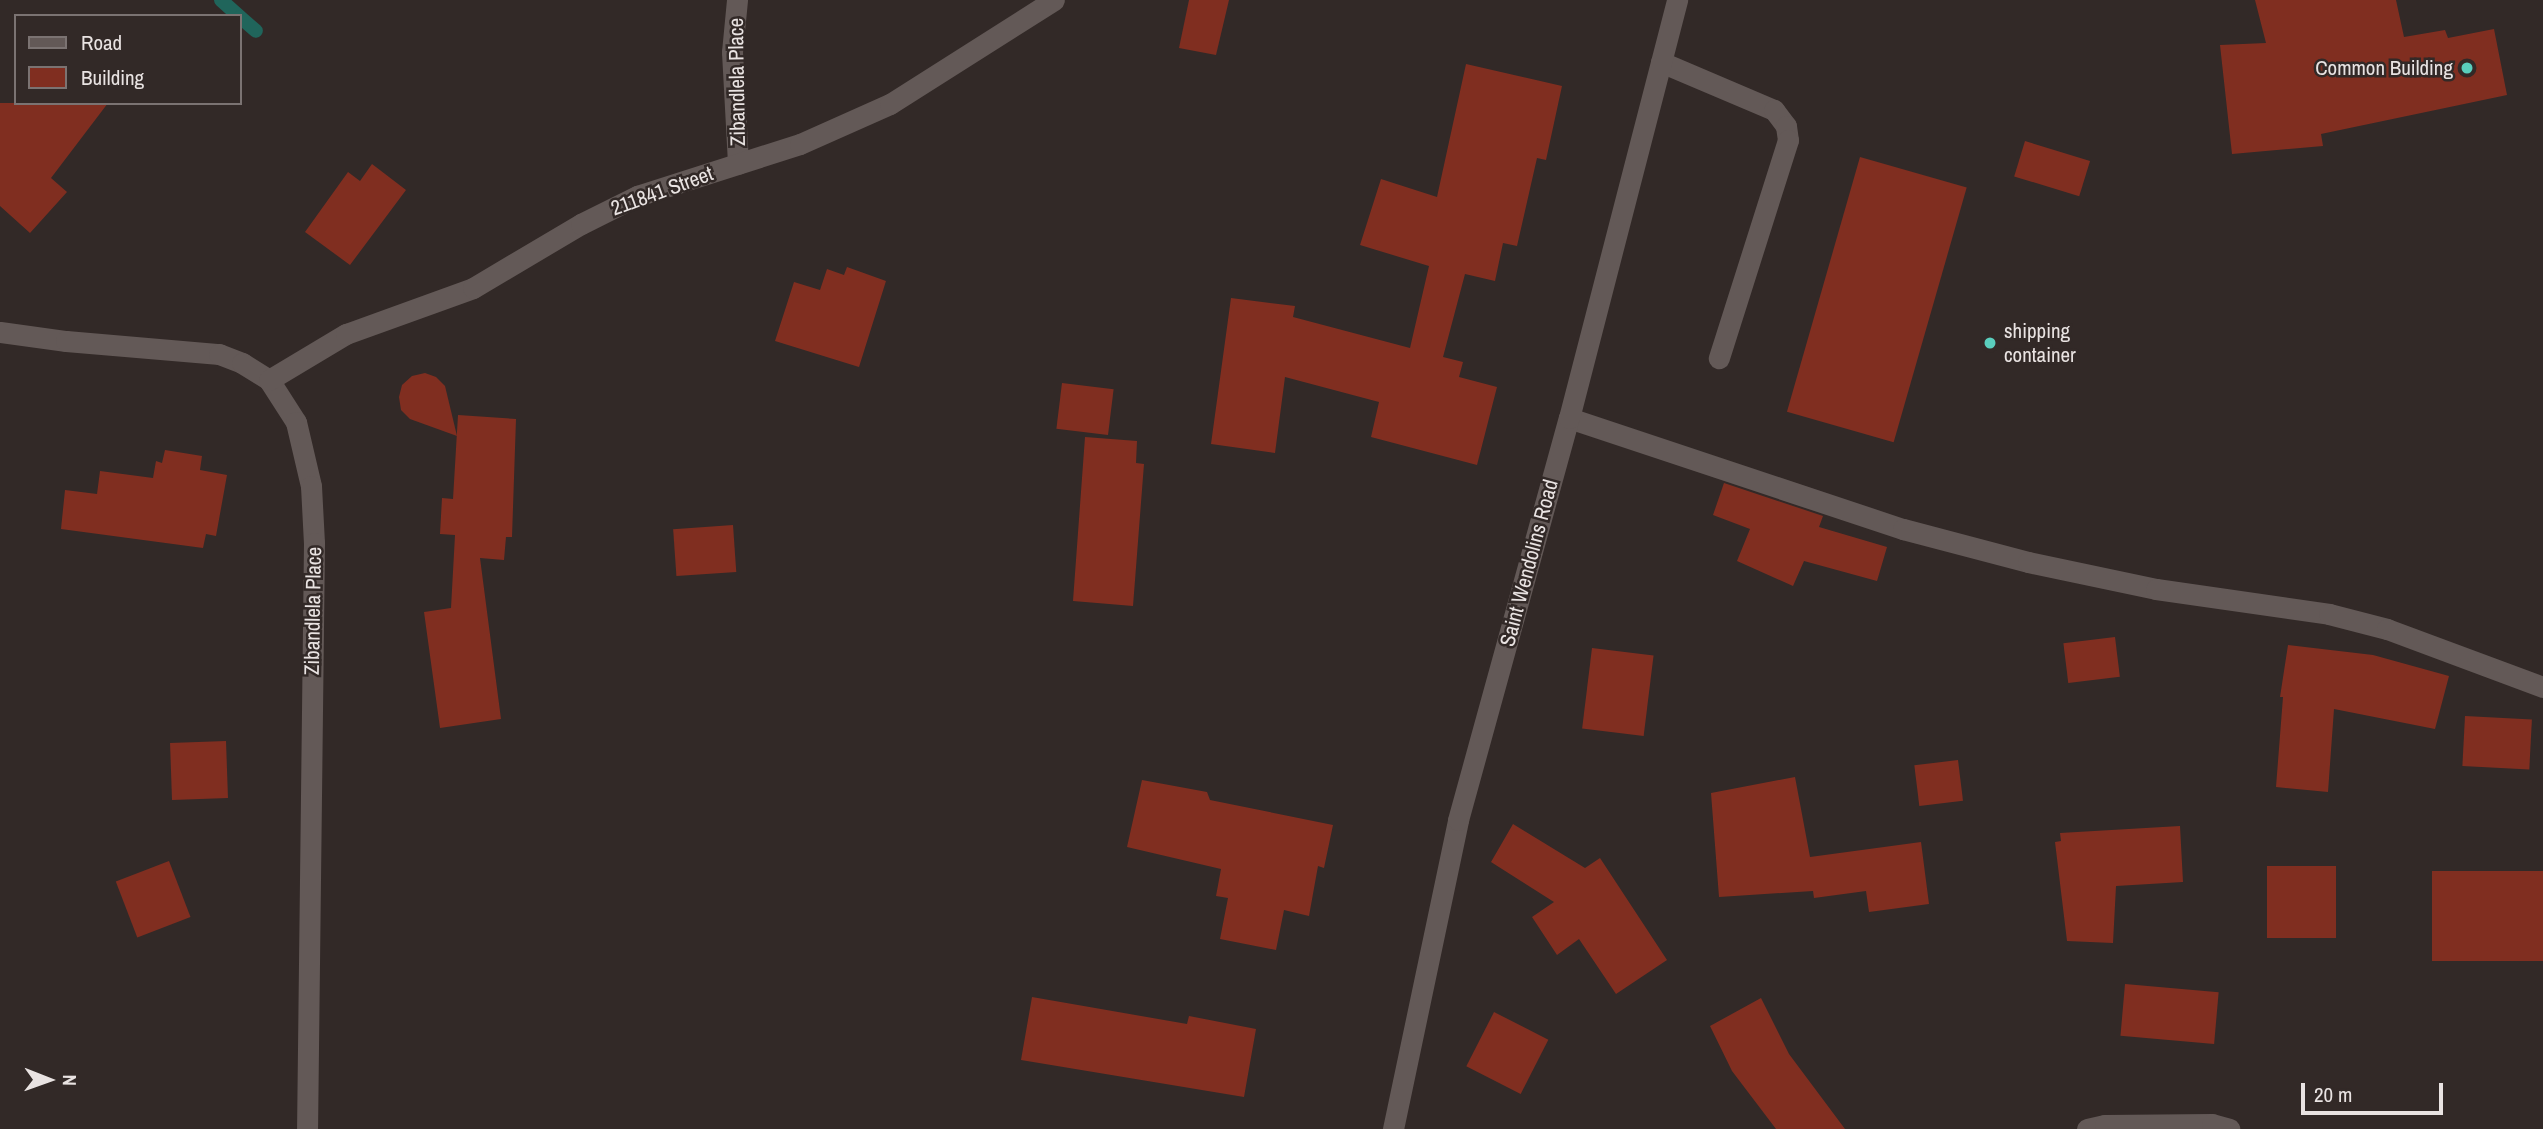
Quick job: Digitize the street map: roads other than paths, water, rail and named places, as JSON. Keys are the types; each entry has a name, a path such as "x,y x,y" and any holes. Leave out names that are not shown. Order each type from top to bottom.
{"street":[{"name":"Zibandlela Place","path":"737,0 732,52 738,164"},
{"name":"211841 Street","path":"269,380 346,334 473,288 581,224 637,196 800,144 890,104 1054,0"},
{"name":"Saint Wendolins Road","path":"1393,1129 1458,820 1569,418 1677,0"},
{"path":"1661,62 1774,110 1786,126 1788,140 1719,358"},
{"name":"Zibandlela Place","path":"0,332 66,341 219,354 242,363 269,380 296,422 311,486 314,543 307,1129"},
{"path":"1569,418 1903,529 2028,562 2156,589 2329,614 2387,629 2543,687"},
{"path":"2087,1129 2105,1125 2198,1124 2229,1129"}],"waterway":[{"path":"221,0 237,14"},
{"path":"242,19 256,31"}],"place":[{"name":"Common Building","path":"2467,68"},
{"name":"shipping container","path":"1990,343"}]}
